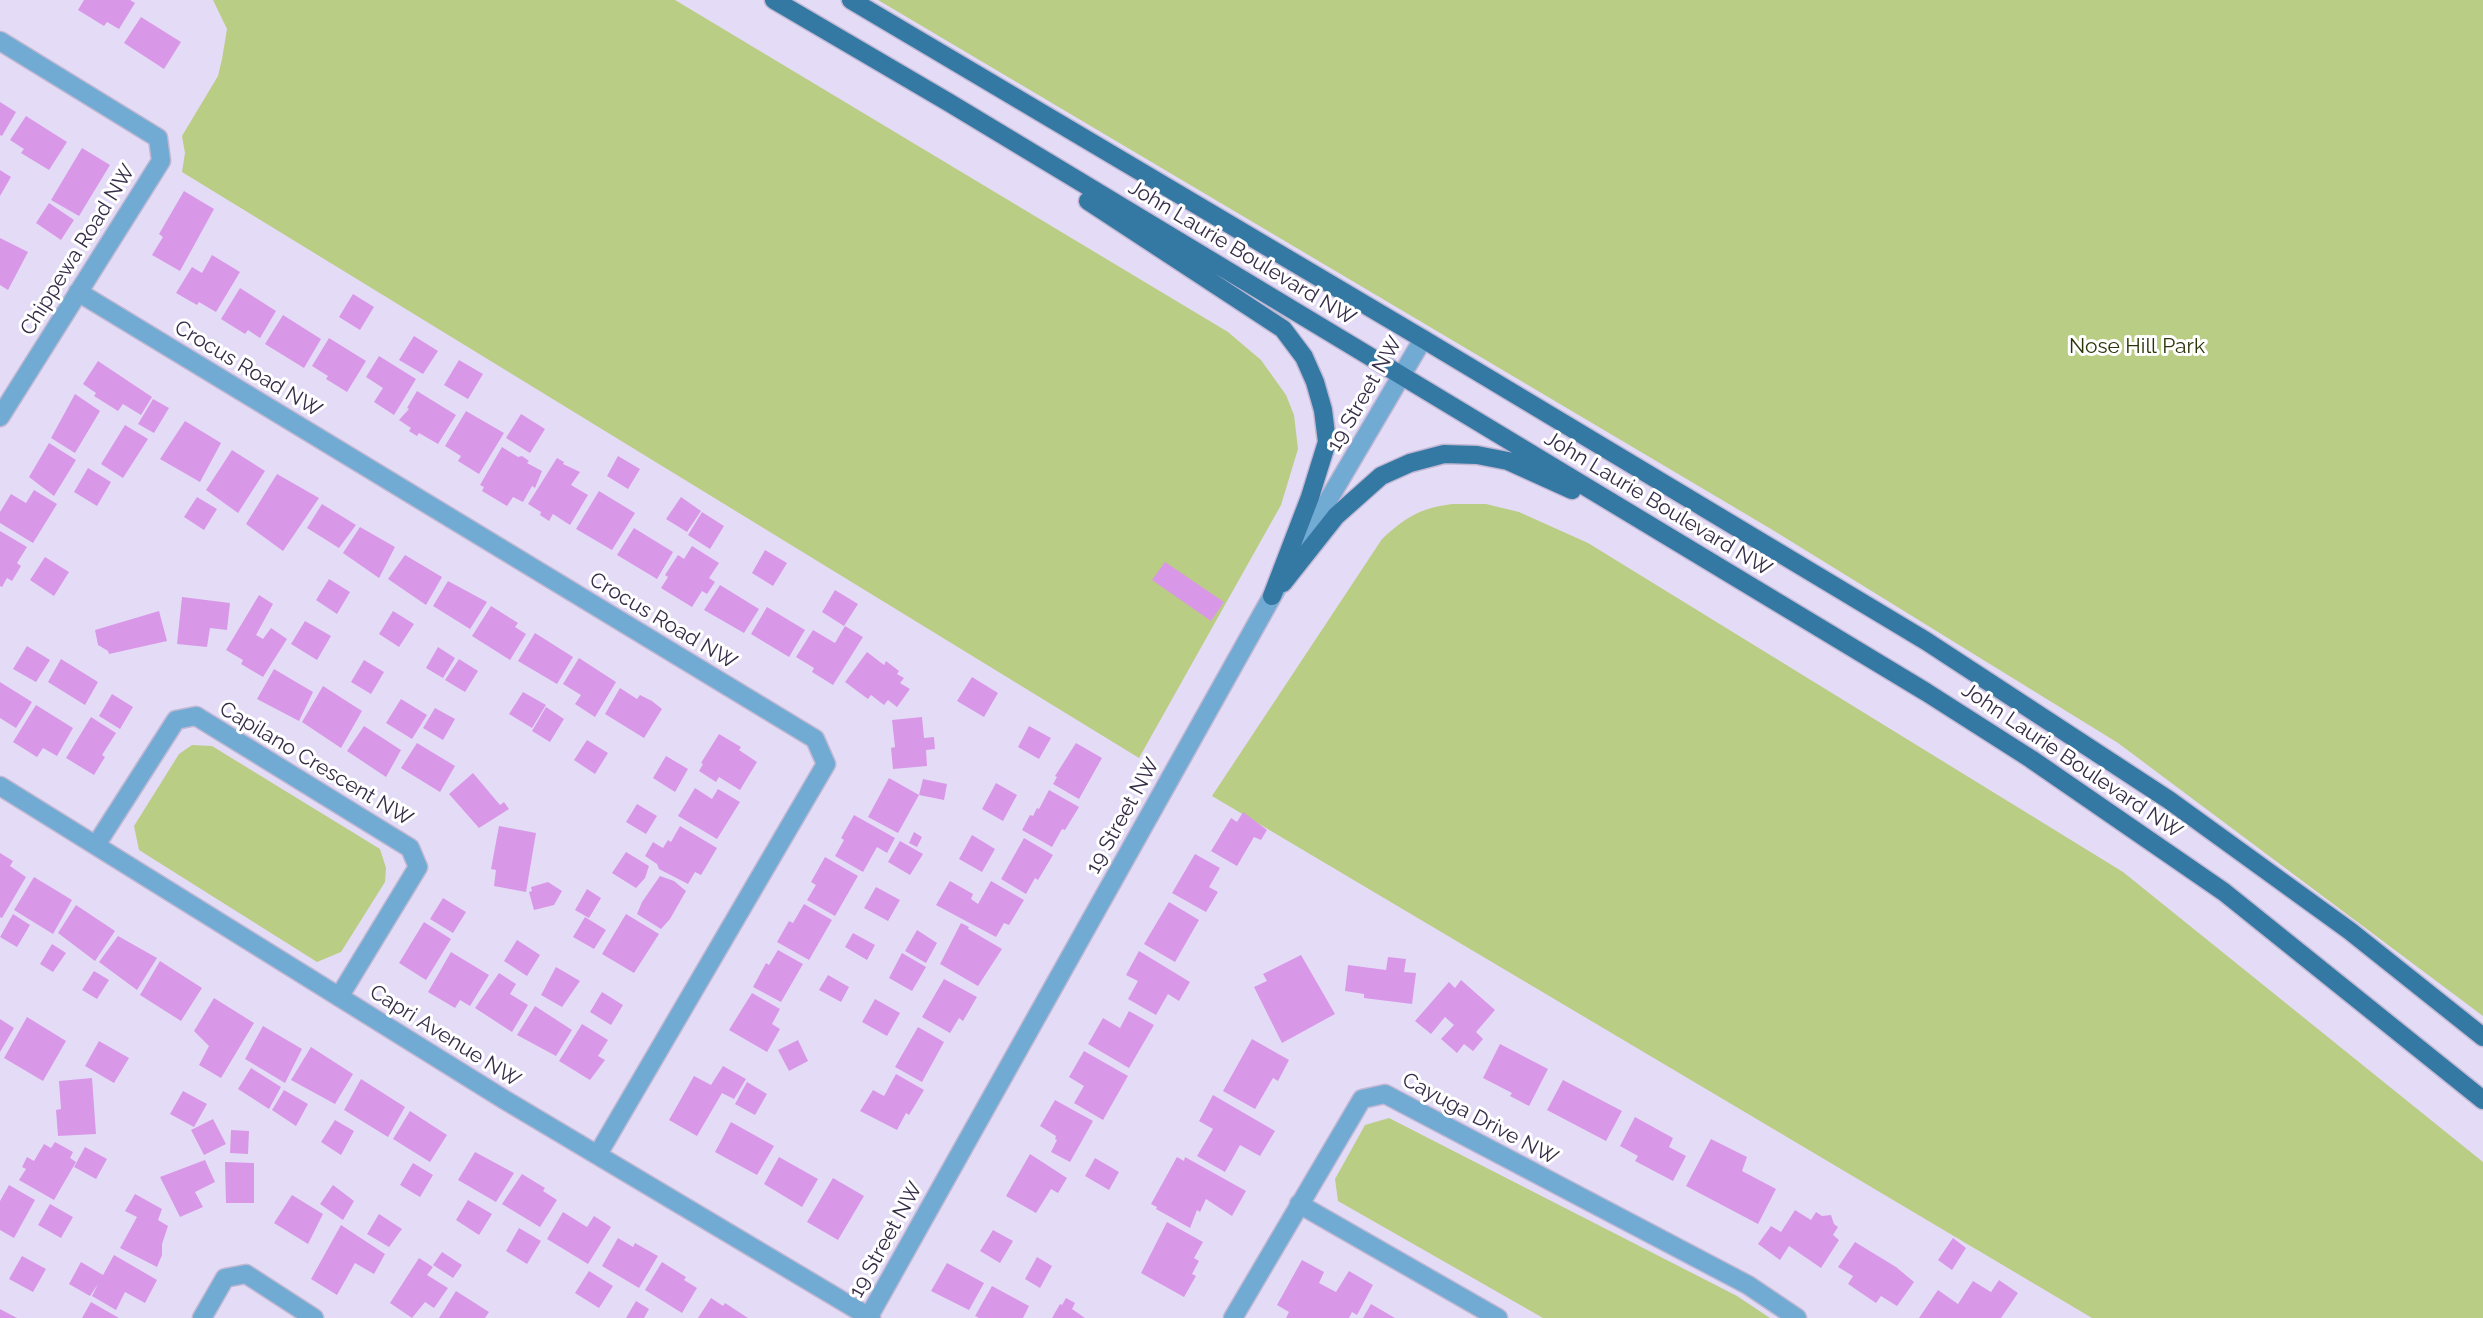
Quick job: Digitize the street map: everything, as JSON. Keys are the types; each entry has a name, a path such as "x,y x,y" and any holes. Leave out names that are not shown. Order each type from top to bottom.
{"main road":[{"name":"John Laurie Boulevard NW","path":"774,0 948,102 1926,692 2031,759 2143,834 2233,899 2483,1100"},
{"name":"John Laurie Boulevard NW","path":"851,0 1424,339 1926,641 2169,800 2350,931 2483,1037"},
{"path":"948,102 1028,164 1113,216 1284,329 1304,357 1323,410 1327,442 1310,498 1272,596"},
{"path":"1272,596 1336,516 1381,476 1410,463 1444,454 1477,455 1508,461 1654,528"}],"street":[{"name":"Chippewa Road NW","path":"0,41 158,138 161,161 0,417"},
{"name":"Crocus Road NW","path":"78,292 815,739 826,764 598,1154"},
{"name":"19 Street NW","path":"869,1318 1272,596 1424,339"},
{"name":"Capilano Crescent NW","path":"96,845 176,720 196,716 410,848 418,867 339,997"},
{"name":"Capri Avenue NW","path":"0,786 505,1100 869,1318"},
{"name":"Cayuga Drive NW","path":"1233,1318 1362,1099 1385,1094 1748,1286 1797,1318"},
{"path":"1299,1204 1498,1318"},
{"path":"202,1318 225,1278 246,1274 314,1318"}],"green space":[{"path":"213,0 675,0 1228,332 1261,360 1286,395 1294,415 1298,449 1281,505 1139,758 182,172 185,153 182,136 218,76 222,59 227,29"},
{"name":"Nose Hill Park","path":"878,0 2483,0 2483,1016 2118,743 1771,529"},
{"path":"1453,504 1486,504 1519,512 1588,543 2123,872 2483,1162 2483,1318 2092,1318 1212,796 1382,539 1422,511"},
{"path":"192,745 212,746 380,849 386,868 385,882 341,952 317,962 139,850 134,826 179,754"},
{"path":"1389,1118 1737,1296 1770,1318 1543,1318 1338,1201 1335,1179 1365,1125"}],"building":[{"path":"84,0 130,0 135,3 119,29 107,22 104,26 78,10"},
{"path":"141,17 181,42 164,69 124,43"},
{"path":"0,102 16,112 2,136 0,135"},
{"path":"26,116 67,142 49,170 21,153 24,149 10,140"},
{"path":"82,148 110,165 79,216 51,200"},
{"path":"0,170 11,177 0,196"},
{"path":"184,191 214,209 180,271 152,255 163,237 159,234"},
{"path":"49,203 74,220 61,240 36,223"},
{"path":"0,238 28,252 8,290 0,285"},
{"path":"212,255 240,272 216,312 199,302 197,305 176,293 192,267 202,273"},
{"path":"240,288 276,311 260,338 248,330 245,334 221,319"},
{"path":"353,294 374,307 360,330 339,317"},
{"path":"283,315 321,339 304,368 265,344"},
{"path":"414,336 438,351 423,374 399,360"},
{"path":"329,338 366,361 347,392 326,379 328,376 312,366"},
{"path":"379,356 416,379 394,415 374,402 383,388 366,377"},
{"path":"459,360 483,374 468,399 444,385"},
{"path":"98,361 152,397 141,415 123,404 118,411 94,396 96,393 83,384"},
{"path":"417,391 456,415 438,444 419,433 417,436 409,431 411,428 399,420 409,409 407,408"},
{"path":"75,394 100,411 75,453 51,438"},
{"path":"153,399 169,408 154,433 138,424"},
{"path":"466,411 504,433 479,474 458,461 461,456 445,446"},
{"path":"521,414 545,429 530,453 506,438"},
{"path":"185,421 221,443 200,482 160,459"},
{"path":"125,425 148,439 123,478 101,464"},
{"path":"49,443 76,460 54,496 29,477"},
{"path":"502,447 518,457 522,456 529,461 527,463 542,471 535,488 532,486 523,502 513,497 507,506 482,491 484,487 480,485"},
{"path":"232,450 265,471 238,513 206,490"},
{"path":"618,456 640,469 628,489 607,476"},
{"path":"557,458 564,462 563,464 580,472 571,485 588,495 570,525 553,514 549,521 540,515 541,512 528,504"},
{"path":"88,468 111,482 97,506 74,492"},
{"path":"277,474 319,498 283,551 246,524"},
{"path":"34,490 57,504 33,543 0,523 0,512 11,494 26,503"},
{"path":"599,491 635,513 612,550 576,529"},
{"path":"197,497 217,509 204,530 184,517"},
{"path":"681,497 701,511 687,532 666,519"},
{"path":"322,504 356,525 339,548 307,528"},
{"path":"702,512 724,526 710,549 688,535"},
{"path":"360,527 395,547 379,578 343,553"},
{"path":"634,528 673,552 657,579 617,555"},
{"path":"0,531 27,547 17,563 21,566 12,581 7,578 2,587 0,586"},
{"path":"692,546 719,563 709,578 715,582 707,594 702,591 692,607 661,588 668,577 665,575 678,555 684,559"},
{"path":"765,550 787,563 773,586 752,573"},
{"path":"405,555 442,577 426,605 388,579"},
{"path":"45,557 69,572 54,596 30,580"},
{"path":"1165,562 1224,602 1211,621 1152,580"},
{"path":"329,579 350,592 337,614 316,600"},
{"path":"448,581 487,602 470,629 433,606"},
{"path":"720,585 759,609 744,633 704,610"},
{"path":"835,590 858,604 844,626 822,612"},
{"path":"259,595 273,604 256,635 263,639 271,628 287,639 263,677 241,664 243,660 226,650"},
{"path":"182,597 230,603 227,630 210,628 207,647 177,644"},
{"path":"491,606 518,623 515,627 526,634 510,660 472,636"},
{"path":"767,607 805,630 789,657 751,634"},
{"path":"159,611 167,641 109,654 98,645 95,630"},
{"path":"393,611 414,624 399,647 379,634"},
{"path":"305,621 331,636 317,660 291,644"},
{"path":"845,626 863,637 833,685 812,672 814,668 796,657 813,630 835,643"},
{"path":"535,633 573,657 557,684 518,661"},
{"path":"27,646 50,660 36,682 13,669"},
{"path":"438,647 455,658 443,678 426,668"},
{"path":"867,652 884,665 886,661 899,671 897,674 904,678 900,683 910,689 897,707 888,700 884,705 871,695 868,699 845,682"},
{"path":"579,658 616,682 595,717 575,704 581,695 563,684"},
{"path":"61,659 98,682 85,705 48,682"},
{"path":"459,659 478,671 465,692 445,680"},
{"path":"364,660 384,672 371,694 351,682"},
{"path":"274,669 313,692 299,721 257,699"},
{"path":"972,677 998,693 984,717 957,701"},
{"path":"0,682 32,702 16,728 0,718"},
{"path":"323,686 362,711 341,748 302,722"},
{"path":"620,688 637,699 640,695 652,701 662,709 644,738 605,714"},
{"path":"523,692 546,705 532,728 509,714"},
{"path":"112,694 133,707 120,729 99,716"},
{"path":"401,699 427,715 412,739 386,723"},
{"path":"36,705 73,728 57,756 43,748 37,757 13,742"},
{"path":"546,707 564,719 550,742 532,731"},
{"path":"435,708 455,719 443,740 423,728"},
{"path":"91,717 116,733 102,755 105,757 94,775 66,758"},
{"path":"922,717 924,738 934,737 935,749 926,750 927,766 893,769 891,748 895,747 892,720"},
{"path":"364,726 401,750 386,777 347,751"},
{"path":"1029,726 1051,738 1039,759 1018,747"},
{"path":"719,734 741,747 739,750 757,762 740,790 719,777 716,782 699,771 703,764 701,763"},
{"path":"587,740 608,753 595,774 574,760"},
{"path":"417,743 455,766 440,792 401,768"},
{"path":"1076,743 1102,758 1079,799 1053,784 1057,777 1055,776"},
{"path":"666,756 688,769 675,792 653,778"},
{"path":"473,773 500,805 504,802 509,809 479,828 449,794"},
{"path":"889,778 919,795 898,833 868,817"},
{"path":"923,779 947,784 944,800 919,795"},
{"path":"996,783 1017,795 1003,821 982,809"},
{"path":"695,788 712,799 718,789 740,802 717,839 678,816"},
{"path":"1049,790 1079,807 1052,847 1022,830 1030,815 1033,816 1037,808 1039,809"},
{"path":"637,804 657,816 646,834 626,822"},
{"path":"1243,812 1267,830 1261,840 1254,837 1237,866 1211,851 1231,818 1237,822"},
{"path":"854,815 895,838 887,853 877,847 863,872 835,856 844,840 841,838"},
{"path":"499,826 536,833 526,892 494,886 496,870 491,869"},
{"path":"680,826 717,848 701,875 695,872 688,884 659,869 657,864 645,856 653,842 663,848 668,840 671,842"},
{"path":"914,832 922,837 917,847 909,843"},
{"path":"972,835 995,849 982,872 959,859"},
{"path":"1024,838 1053,855 1038,880 1035,878 1026,894 1001,879"},
{"path":"900,841 923,854 910,875 888,862"},
{"path":"626,852 649,866 645,878 636,888 612,873"},
{"path":"0,853 13,861 10,866 26,877 2,918 0,917"},
{"path":"1195,854 1220,868 1209,887 1218,892 1206,912 1172,893"},
{"path":"825,857 858,876 835,916 807,900 816,885 811,882"},
{"path":"660,876 674,881 686,891 670,919 661,929 637,914 642,902"},
{"path":"34,877 72,900 53,934 14,910"},
{"path":"950,881 973,894 971,899 978,904 991,881 1024,900 1009,925 1004,923 996,937 936,905"},
{"path":"548,882 562,891 554,905 534,910 529,892 532,891 531,887"},
{"path":"876,887 900,900 888,921 864,908"},
{"path":"587,889 601,898 589,918 575,910"},
{"path":"443,898 466,912 453,933 430,919"},
{"path":"1169,902 1199,920 1175,962 1144,944"},
{"path":"804,904 832,920 809,960 777,942 789,921 793,923"},
{"path":"76,905 115,931 95,961 58,933"},
{"path":"13,914 30,925 17,947 0,937"},
{"path":"626,914 659,934 634,973 602,954"},
{"path":"585,917 606,930 594,949 573,937"},
{"path":"424,922 451,939 426,980 399,963"},
{"path":"961,923 1002,949 978,986 940,964"},
{"path":"917,930 937,943 926,963 905,951"},
{"path":"853,933 875,945 867,960 845,947"},
{"path":"118,936 157,958 137,990 99,962"},
{"path":"517,940 540,955 527,976 504,961"},
{"path":"52,944 66,953 53,972 40,964"},
{"path":"778,950 803,964 781,1002 753,987 766,963 769,965"},
{"path":"1139,951 1190,982 1179,1001 1168,994 1156,1015 1128,999 1138,981 1126,975"},
{"path":"451,952 489,975 470,1006 460,1000 455,1008 428,992"},
{"path":"902,953 926,967 912,991 889,978"},
{"path":"1301,955 1335,1014 1282,1043 1254,987 1267,981 1263,974"},
{"path":"1388,957 1406,959 1404,972 1416,973 1412,1004 1364,998 1364,994 1345,991 1348,965 1386,970"},
{"path":"160,961 202,988 181,1021 140,995"},
{"path":"556,967 580,981 562,1007 541,995"},
{"path":"94,971 109,980 97,999 82,990"},
{"path":"499,973 516,984 510,994 528,1005 512,1032 475,1008"},
{"path":"828,975 849,987 841,1002 819,990"},
{"path":"944,979 977,997 963,1021 959,1018 950,1033 922,1017"},
{"path":"1461,980 1495,1010 1476,1032 1483,1039 1473,1051 1464,1044 1457,1053 1441,1039 1454,1025 1445,1017 1431,1034 1415,1021 1449,982 1455,988"},
{"path":"602,992 623,1005 611,1025 590,1012"},
{"path":"752,993 780,1009 772,1024 780,1029 767,1052 729,1030"},
{"path":"214,998 254,1023 221,1078 199,1065 209,1046 194,1031"},
{"path":"875,999 900,1013 887,1036 862,1022"},
{"path":"535,1006 572,1030 556,1056 517,1035"},
{"path":"1129,1011 1154,1025 1129,1068 1088,1044 1103,1018 1120,1028"},
{"path":"27,1017 66,1041 43,1081 4,1058"},
{"path":"0,1019 14,1028 0,1052"},
{"path":"582,1024 608,1040 598,1056 605,1060 590,1080 559,1061"},
{"path":"263,1026 302,1049 285,1083 245,1059"},
{"path":"918,1027 944,1042 922,1082 895,1067"},
{"path":"1252,1039 1289,1060 1278,1081 1273,1078 1255,1109 1223,1091"},
{"path":"798,1040 808,1061 789,1071 778,1050"},
{"path":"99,1041 129,1058 114,1083 85,1066"},
{"path":"1500,1044 1548,1069 1529,1106 1510,1096 1512,1093 1483,1078"},
{"path":"311,1047 353,1074 335,1104 291,1080"},
{"path":"1084,1051 1128,1076 1103,1120 1074,1103 1084,1086 1069,1077"},
{"path":"723,1066 746,1079 734,1099 722,1093 697,1136 669,1120 694,1076 711,1085"},
{"path":"251,1068 281,1087 269,1109 238,1089"},
{"path":"896,1074 924,1090 909,1115 906,1113 897,1130 860,1111 873,1090 884,1096"},
{"path":"92,1078 96,1134 58,1136 56,1110 61,1109 59,1081"},
{"path":"361,1079 405,1107 388,1137 344,1110"},
{"path":"1563,1080 1622,1111 1606,1141 1547,1110"},
{"path":"747,1082 767,1094 755,1115 735,1104"},
{"path":"284,1090 308,1104 296,1126 272,1110"},
{"path":"183,1091 207,1104 194,1127 170,1114"},
{"path":"1213,1095 1275,1131 1260,1156 1240,1145 1225,1172 1197,1156 1213,1129 1199,1121"},
{"path":"1055,1100 1093,1121 1070,1162 1051,1152 1057,1140 1056,1136 1040,1126"},
{"path":"410,1111 447,1135 430,1162 393,1139"},
{"path":"1635,1117 1673,1138 1669,1147 1686,1156 1673,1181 1635,1161 1638,1156 1620,1146"},
{"path":"213,1119 226,1144 204,1155 191,1130"},
{"path":"335,1120 354,1131 341,1155 321,1142"},
{"path":"731,1122 774,1146 757,1175 715,1152"},
{"path":"231,1130 249,1131 248,1154 230,1153"},
{"path":"1711,1139 1747,1157 1742,1171 1776,1189 1758,1224 1686,1186"},
{"path":"55,1142 73,1152 70,1158 76,1162 54,1200 19,1180 26,1169 22,1167 27,1157 34,1161 44,1144 51,1148"},
{"path":"85,1147 107,1159 96,1179 74,1167"},
{"path":"475,1152 514,1173 496,1202 458,1180"},
{"path":"1030,1154 1067,1178 1058,1193 1051,1189 1036,1213 1006,1196"},
{"path":"779,1157 818,1179 802,1207 764,1184"},
{"path":"1177,1157 1184,1161 1185,1157 1246,1191 1232,1216 1206,1199 1200,1212 1197,1210 1190,1228 1151,1204"},
{"path":"1095,1158 1119,1172 1109,1190 1085,1176"},
{"path":"205,1160 215,1182 195,1192 203,1207 180,1217 160,1177"},
{"path":"225,1162 254,1163 254,1203 226,1203"},
{"path":"413,1163 433,1175 420,1197 400,1185"},
{"path":"522,1174 545,1188 543,1191 557,1200 540,1227 502,1204"},
{"path":"833,1178 864,1196 838,1240 807,1222"},
{"path":"9,1185 35,1200 14,1238 0,1230 0,1201"},
{"path":"333,1185 354,1201 343,1220 320,1204"},
{"path":"135,1194 162,1209 158,1220 168,1226 157,1267 120,1248 137,1217 125,1211"},
{"path":"292,1195 323,1214 308,1244 274,1223"},
{"path":"468,1200 492,1214 479,1235 456,1220"},
{"path":"50,1204 73,1217 61,1238 38,1225"},
{"path":"1795,1210 1811,1220 1816,1212 1822,1216 1831,1215 1834,1224 1838,1227 1833,1235 1839,1240 1821,1268 1789,1246 1780,1260 1758,1244 1771,1226 1781,1232"},
{"path":"563,1212 587,1227 594,1216 611,1227 588,1264 547,1239"},
{"path":"379,1214 402,1229 389,1247 367,1234"},
{"path":"1167,1222 1203,1242 1194,1258 1199,1261 1192,1274 1196,1276 1184,1297 1141,1273"},
{"path":"341,1225 385,1254 374,1274 355,1263 337,1295 311,1279"},
{"path":"519,1228 541,1241 527,1264 506,1251"},
{"path":"993,1230 1013,1241 1000,1263 980,1251"},
{"path":"618,1238 633,1247 635,1243 658,1256 639,1288 602,1266"},
{"path":"1953,1238 1966,1248 1952,1270 1938,1260"},
{"path":"1855,1242 1896,1267 1914,1282 1897,1306 1881,1296 1876,1303 1848,1284 1853,1276 1838,1267"},
{"path":"442,1252 462,1265 453,1278 433,1265"},
{"path":"114,1255 157,1280 145,1303 125,1292 116,1310 92,1296 98,1284 90,1296 69,1284 81,1262 103,1275"},
{"path":"22,1256 46,1269 33,1292 9,1279"},
{"path":"1037,1257 1052,1266 1040,1288 1025,1279"},
{"path":"419,1258 433,1267 427,1275 448,1288 434,1308 425,1302 412,1318 390,1303"},
{"path":"1302,1260 1324,1272 1319,1283 1336,1292 1349,1271 1373,1285 1357,1315 1352,1312 1349,1318 1286,1318 1289,1312 1277,1305"},
{"path":"662,1262 686,1277 684,1280 697,1288 682,1313 645,1290"},
{"path":"947,1263 984,1283 969,1310 931,1291"},
{"path":"589,1271 613,1286 599,1308 575,1293"},
{"path":"1999,1280 2018,1293 2001,1318 1919,1318 1938,1290 1958,1304 1973,1281 1991,1292"},
{"path":"992,1286 1029,1306 1023,1318 979,1318 975,1316"},
{"path":"456,1291 489,1312 485,1318 439,1318"},
{"path":"711,1298 723,1306 725,1303 748,1318 698,1318"},
{"path":"1066,1298 1075,1303 1072,1309 1085,1318 1052,1318"},
{"path":"636,1301 649,1309 644,1318 626,1318"},
{"path":"91,1302 119,1318 82,1318"},
{"path":"1371,1304 1395,1318 1363,1318"},
{"path":"0,1309 17,1318 0,1318"}]}
